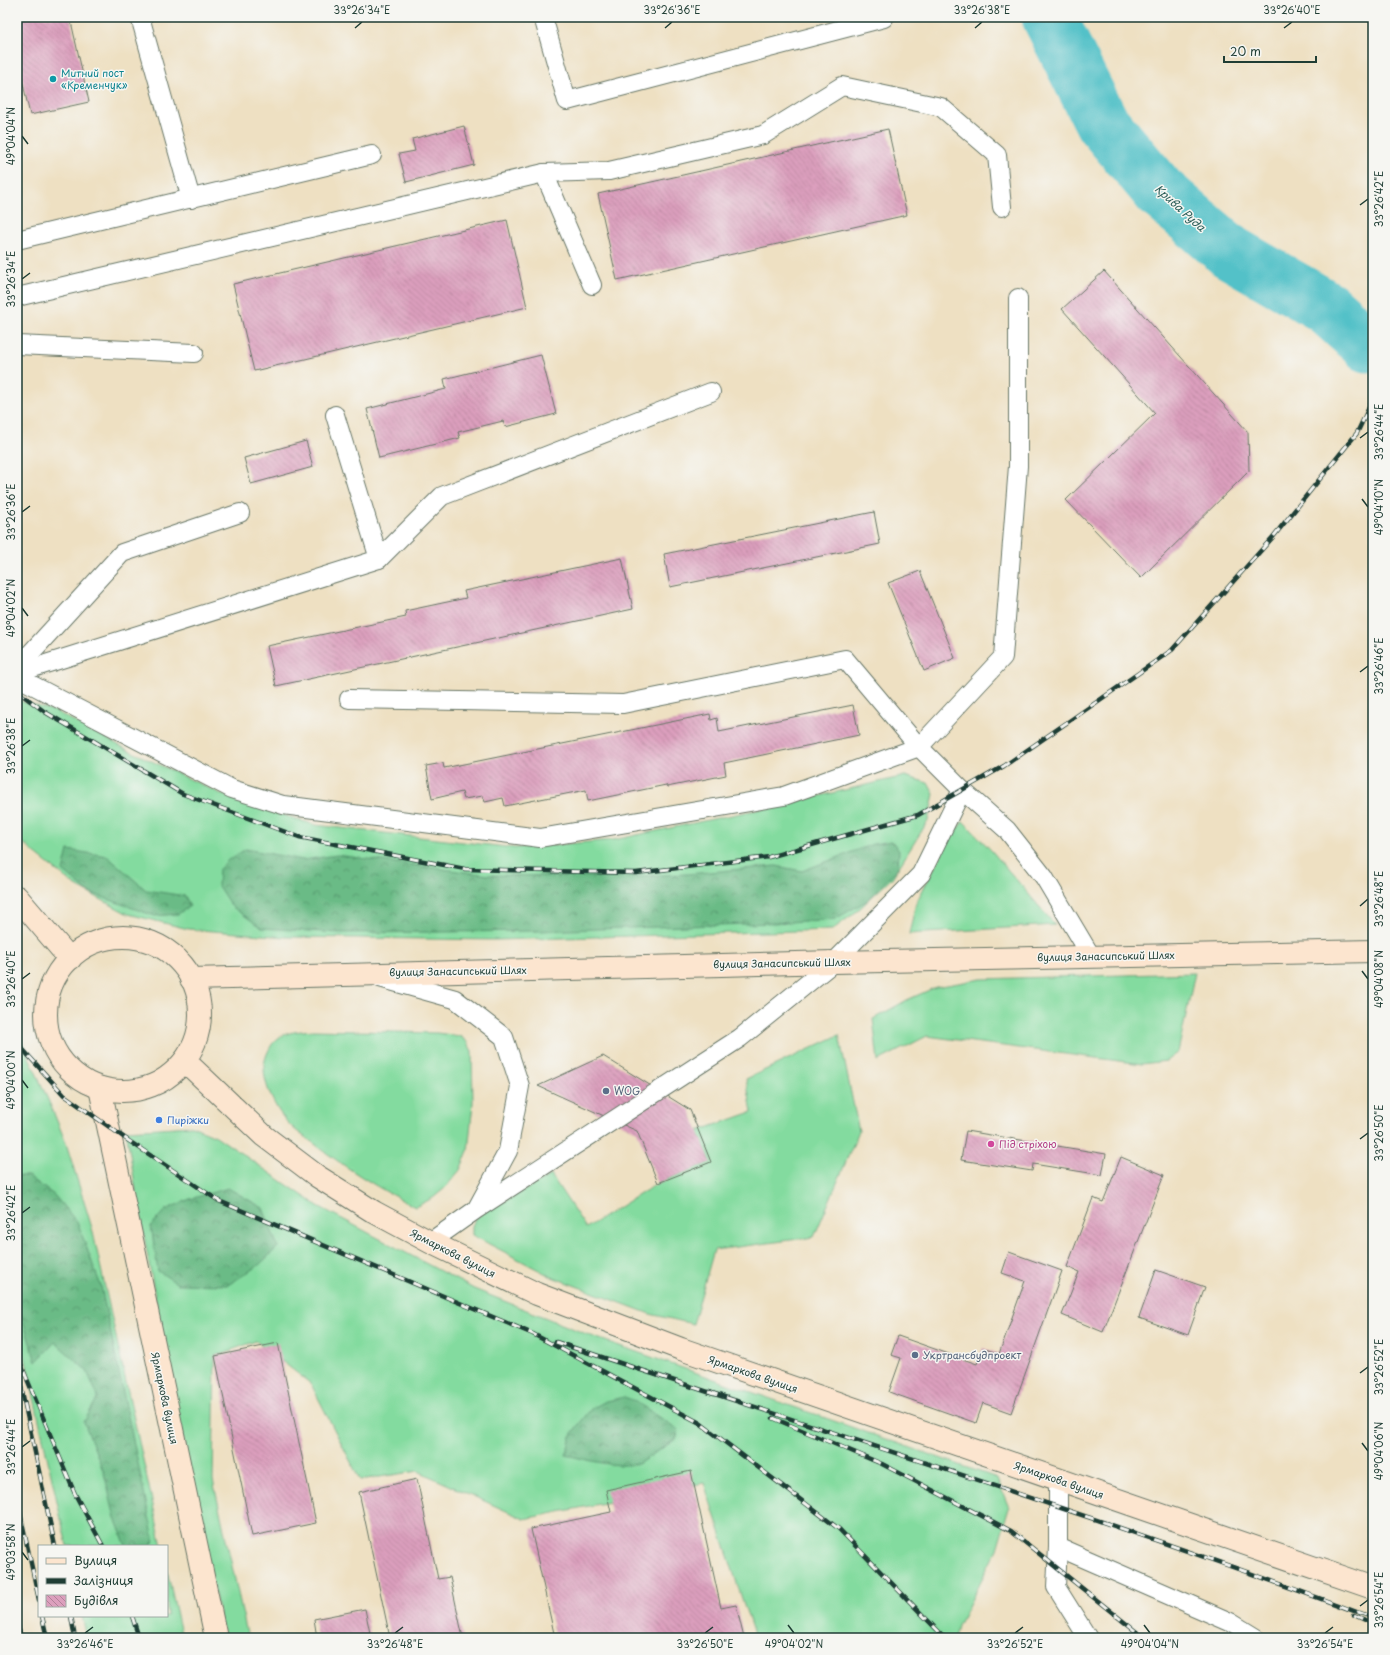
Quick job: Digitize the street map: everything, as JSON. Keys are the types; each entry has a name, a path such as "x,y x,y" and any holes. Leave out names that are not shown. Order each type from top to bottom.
{"street":[{"path":"17,897 70,959"},
{"path":"127,937 146,940 162,948 177,959 191,979 196,990 200,1007 200,1026 194,1045 185,1061 171,1075 155,1084 137,1090 118,1091 100,1088 83,1079 68,1067 56,1052 49,1035 46,1017 48,999 53,982 63,966 76,953 92,944 109,938 127,937"},
{"name":"вулиця Занасипський Шлях","path":"191,979 834,962 1373,951"},
{"name":"Ярмаркова вулиця","path":"185,1061 264,1136 317,1176 374,1212 430,1242 544,1297 681,1349 1373,1588"},
{"name":"Ярмаркова вулиця","path":"100,1088 216,1638"}],"lane":[{"path":"140,17 191,199"},
{"path":"543,17 567,101 884,18"},
{"path":"17,297 544,173 609,171 762,135 842,86 941,107 997,155 1002,207"},
{"path":"17,240 372,155"},
{"path":"544,173 592,285"},
{"path":"17,678 232,789 283,806 540,838 784,796 920,747 1003,657 1018,466 1018,298"},
{"path":"17,345 194,353"},
{"path":"17,673 379,559 442,496 711,392"},
{"path":"335,415 379,559"},
{"path":"17,668 122,554 240,513"},
{"path":"349,699 623,704 845,659 920,747 962,790 1007,830 1044,877 1091,956"},
{"path":"430,1242 477,1209 740,1038 834,962 921,874 962,790"},
{"path":"366,974 455,999 504,1037 520,1086 508,1151 477,1209"},
{"path":"1058,1480 1058,1546 1056,1588 1088,1638"},
{"path":"1058,1546 1230,1622 1256,1638"}],"green space":[{"path":"17,700 55,711 126,749 230,798 315,825 515,848 613,840 789,803 905,776 928,783 934,794 928,821 892,878 856,912 832,930 496,940 286,937 188,929 128,914 76,886 33,852 17,837"},
{"path":"963,821 991,850 1055,925 909,934 916,903 948,842"},
{"path":"892,841 899,851 898,868 868,900 835,919 774,923 538,931 339,933 262,928 231,906 218,886 219,869 228,860 246,849 303,860 337,855 488,875 615,877 687,874 776,866 802,871 873,844"},
{"path":"68,850 107,856 146,890 185,896 190,906 178,914 155,916 88,892 63,871"},
{"path":"1195,973 1178,1052 1166,1061 1142,1064 927,1036 878,1061 873,1019 907,1000 936,987 981,979"},
{"path":"17,1030 66,1143 92,1228 162,1545 67,1545 24,1353 17,1328"},
{"path":"314,1030 437,1033 460,1036 467,1042 472,1051 473,1103 468,1151 460,1170 445,1188 433,1198 415,1207 388,1193 349,1169 301,1134 285,1120 280,1113 270,1095 265,1077 264,1068 268,1051 277,1039 283,1035"},
{"path":"839,1035 859,1131 814,1237 714,1250 693,1324 650,1314 552,1277 472,1235 472,1226 475,1219 486,1210 511,1198 551,1175 586,1228 658,1183 711,1162 698,1131 752,1112 746,1079"},
{"path":"192,1126 216,1136 318,1206 474,1289 594,1337 997,1478 1009,1508 997,1549 958,1626 955,1638 755,1638 704,1483 524,1519 418,1471 360,1480 311,1384 256,1341 215,1356 213,1480 248,1638 224,1638 160,1321 126,1130"},
{"path":"17,1176 28,1176 54,1195 77,1222 101,1286 154,1540 152,1545 126,1545 115,1518 104,1473 84,1422 98,1397 87,1371 55,1342 36,1362 17,1302"},
{"path":"228,1188 263,1208 278,1247 259,1265 228,1285 178,1284 158,1271 151,1226 165,1210 190,1199"},
{"path":"624,1397 635,1401 679,1430 676,1439 638,1464 611,1464 566,1455 572,1433 591,1409 606,1401"},
{"path":"168,1575 182,1638 87,1638 82,1617 168,1617"}],"building":[{"name":"Митний пост «Кременчук»","path":"17,17 70,17 89,102 30,115 17,57"},
{"path":"464,126 474,165 406,182 399,154 415,151 412,139"},
{"path":"888,129 907,215 617,280 598,194"},
{"path":"507,220 527,307 254,371 233,284"},
{"path":"1104,271 1248,432 1249,471 1141,578 1066,500 1155,413 1062,309"},
{"path":"541,355 556,414 505,427 503,421 458,432 460,438 379,458 367,409 446,389 444,379"},
{"path":"306,441 313,467 251,484 244,458"},
{"path":"874,512 880,544 670,587 664,554"},
{"path":"622,558 633,609 276,686 267,646 406,617 405,611 466,598 464,591"},
{"path":"920,571 955,658 924,671 888,583"},
{"path":"853,705 859,735 724,763 726,775 667,787 666,785 588,801 586,790 505,806 503,798 485,802 483,796 464,799 462,792 432,799 426,766 443,763 444,768 710,714 711,720 717,718 719,732"},
{"path":"603,1056 690,1110 711,1162 658,1183 637,1131 538,1086"},
{"path":"966,1131 1106,1154 1102,1175 1033,1164 1032,1171 961,1160"},
{"path":"1121,1157 1164,1175 1103,1332 1062,1315 1079,1272 1067,1267 1093,1198 1103,1202"},
{"path":"1009,1252 1062,1271 1011,1413 983,1403 976,1423 889,1392 901,1358 891,1355 898,1336 977,1364 983,1348 999,1354 1025,1281 1002,1273"},
{"path":"1156,1270 1205,1287 1188,1335 1139,1318"},
{"path":"278,1343 316,1523 252,1536 215,1356"},
{"path":"691,1471 721,1608 736,1605 744,1638 555,1638 531,1529 611,1512 606,1490"},
{"path":"417,1479 438,1579 450,1577 463,1638 390,1638 359,1492"},
{"path":"365,1609 371,1638 317,1638 314,1619"}],"waterway":[{"name":"Крива Руда","path":"1049,17 1102,123 1160,192 1230,252 1326,307 1368,345"}],"railway":[{"path":"17,691 45,712 183,794 299,837 465,869 636,873 769,857 918,815 1004,766 1172,650 1273,537 1357,433 1373,399"},
{"path":"17,1043 64,1095 129,1141 219,1201 533,1334 700,1423 839,1529 945,1638"},
{"path":"556,1342 714,1394"},
{"path":"17,1355 75,1494 102,1545"},
{"path":"17,1368 55,1545"},
{"path":"709,1392 1208,1558 1373,1618"},
{"path":"773,1418 882,1464 1011,1531 1144,1638"},
{"path":"17,1499 38,1595"},
{"path":"1353,1616 1373,1625"},
{"path":"42,1617 47,1638"},
{"path":"71,1617 75,1638"},
{"path":"132,1617 139,1638"},
{"path":"17,1622 21,1638"}],"place":[{"name":"Митний пост «Кременчук»","path":"53,79"},
{"name":"WOG","path":"606,1091"},
{"name":"Пиріжки","path":"159,1120"},
{"name":"Під стріхою","path":"991,1144"},
{"name":"Укртрансбудпроект","path":"915,1355"}]}
